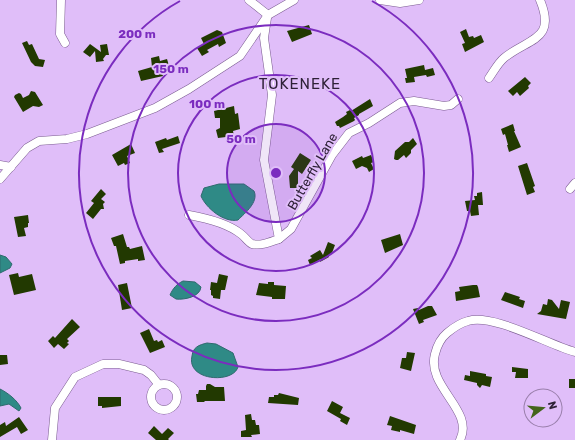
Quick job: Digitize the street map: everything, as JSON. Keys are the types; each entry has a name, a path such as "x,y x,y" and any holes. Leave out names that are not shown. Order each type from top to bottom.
{"street":[{"path":"61,0 60,34 65,44"},
{"path":"249,0 268,15"},
{"path":"0,179 27,148 39,141 87,134 156,108 189,90 240,56 268,15 294,0"},
{"path":"380,0 400,3 419,0"},
{"path":"489,78 504,59 533,40 546,27 546,20 540,0"},
{"path":"189,215 222,224 240,233 251,243 261,245 279,239 264,160 272,95 264,38 268,15"},
{"name":"Butterfly Lane","path":"279,239 291,229 332,155 349,132 369,123 400,103 414,101 444,106 451,105 458,99"},
{"path":"0,166 11,167"},
{"path":"460,440 463,424 459,413 440,385 435,374 433,360 437,347 445,335 454,327 469,320 487,320 575,352"},
{"path":"52,440 55,408 75,377 80,374 103,364 119,364 144,370 151,375 159,385"}],"shaded area":[{"path":"219,184 244,184 254,191 255,199 253,203 238,220 221,217 211,210 203,201 201,196 204,188"},
{"path":"0,255 6,257 12,264 10,268 0,273"},
{"path":"183,281 195,282 201,287 200,290 191,297 176,299 170,295 175,286"},
{"path":"207,343 216,344 233,353 238,367 234,372 228,376 220,378 203,375 196,371 192,364 194,350 197,347"},
{"path":"0,389 17,402 21,408 19,411 9,404 0,406"}],"building":[{"path":"309,25 312,34 292,42 287,31"},
{"path":"466,29 469,37 473,36 474,38 481,35 484,42 465,52 462,44 465,43 460,32"},
{"path":"217,30 222,32 226,43 219,47 218,44 207,50 209,52 202,56 197,48 204,44 201,38"},
{"path":"27,41 29,45 32,44 39,59 45,60 43,67 35,66 31,62 22,43"},
{"path":"90,44 101,52 100,45 107,44 109,55 106,55 103,59 104,61 96,62 95,51 90,57 83,52"},
{"path":"159,56 160,61 167,59 170,69 161,71 163,76 141,81 138,71 152,67 151,58"},
{"path":"424,65 425,70 433,68 435,75 427,77 426,75 414,77 415,82 406,83 405,78 407,78 405,69"},
{"path":"525,77 531,83 528,86 529,88 520,96 517,92 513,96 508,91"},
{"path":"31,91 35,92 43,105 39,107 33,106 23,112 14,97 19,93 23,98 29,95"},
{"path":"370,99 373,106 359,114 354,118 354,121 340,128 337,126 335,122 347,114 346,112 351,111"},
{"path":"234,106 235,114 238,113 240,129 233,131 234,136 218,138 216,130 220,128 220,118 215,118 214,111"},
{"path":"513,124 514,131 521,147 509,152 505,134 503,135 501,129"},
{"path":"178,136 180,143 162,149 164,152 159,153 155,142"},
{"path":"413,138 417,144 411,150 411,153 406,158 404,155 398,160 394,159 395,151 405,142 409,142"},
{"path":"131,144 135,153 127,156 130,163 125,165 124,163 118,166 112,155"},
{"path":"300,153 311,160 302,174 298,171 298,188 290,188 289,176 294,169 291,167"},
{"path":"371,155 374,162 371,163 374,169 369,172 367,168 362,166 356,169 352,161 362,156 363,158"},
{"path":"527,163 535,186 533,187 535,192 527,195 518,166"},
{"path":"101,189 106,194 101,199 105,202 103,204 104,209 101,209 93,219 86,213 94,203 91,201"},
{"path":"482,192 483,205 478,205 479,215 471,216 470,211 467,211 465,201 475,200 474,196 477,196 477,193"},
{"path":"28,215 28,227 24,228 26,236 18,237 14,217"},
{"path":"123,234 127,247 130,249 142,246 145,260 138,261 138,259 125,261 125,263 120,264 116,246 114,246 111,238"},
{"path":"400,234 403,245 385,253 381,240"},
{"path":"328,242 335,245 329,257 320,262 321,259 310,265 308,260 312,258 310,256 320,250 323,255"},
{"path":"18,273 19,277 32,274 36,290 14,295 9,275"},
{"path":"219,274 228,276 225,290 221,290 220,299 213,298 210,290 211,282 217,283"},
{"path":"268,282 274,282 274,285 286,286 285,299 272,299 272,297 256,295 259,283 268,284"},
{"path":"127,283 132,308 122,310 118,285"},
{"path":"477,285 480,297 456,301 455,292 460,291 459,287"},
{"path":"505,292 520,297 519,299 525,301 523,308 501,300"},
{"path":"548,299 552,300 559,309 561,300 570,302 566,319 537,314 541,311 543,304 547,305"},
{"path":"432,306 437,315 423,320 424,322 419,324 413,309 418,308 419,310"},
{"path":"72,319 80,327 67,339 69,341 67,343 69,344 64,349 58,344 54,348 48,341 53,336 55,338"},
{"path":"149,329 154,341 157,340 158,342 162,340 165,347 150,353 140,333"},
{"path":"407,352 415,353 411,371 400,368 402,358 406,358"},
{"path":"0,355 7,355 8,364 0,365"},
{"path":"512,367 528,369 528,378 515,378 516,372 512,372"},
{"path":"470,371 486,374 486,376 492,377 490,387 482,385 480,388 477,383 464,380 465,375 470,376"},
{"path":"569,379 575,379 575,388 569,388"},
{"path":"207,384 215,387 224,387 225,401 197,402 196,394 198,394 199,390 206,390"},
{"path":"279,393 299,398 298,405 268,403 269,397 274,397 274,395 278,395"},
{"path":"98,397 121,397 121,406 102,408 102,406 98,406"},
{"path":"332,401 343,407 340,413 350,418 347,425 340,421 341,419 327,411"},
{"path":"251,414 252,420 255,420 256,425 259,425 260,434 251,435 252,437 241,437 241,431 246,430 245,415"},
{"path":"390,416 416,425 414,434 400,430 400,432 391,430 392,426 387,425"},
{"path":"19,417 28,430 21,434 17,427 0,437 0,425 5,422 6,426"},
{"path":"154,426 162,434 168,428 174,433 168,439 169,440 156,440 148,433"}],"district":[{"name":"TOKENEKE","path":"300,84"}]}
